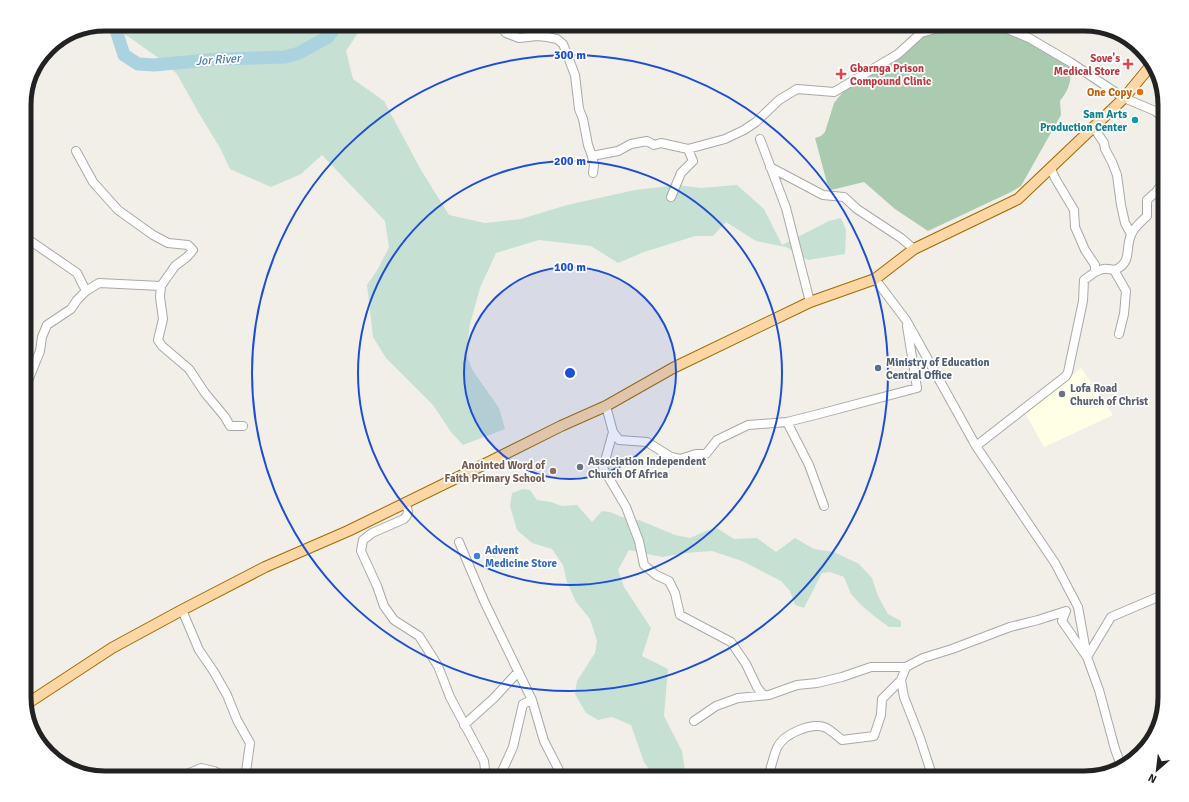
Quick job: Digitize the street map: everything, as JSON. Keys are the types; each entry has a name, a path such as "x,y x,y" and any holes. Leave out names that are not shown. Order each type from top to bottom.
{"main road":[{"path":"31,701 112,648 266,567 304,551 531,442 561,426 606,406 673,368 810,302 875,279 914,249 1018,199 1124,98 1148,69"}],"street":[{"path":"504,31 519,38 548,36 557,39 563,44 575,74 579,109 583,119 588,146 594,165 593,173"},
{"path":"592,156 618,151 631,144 647,141 654,146 661,143 688,149 725,139 744,130 756,122 779,100 797,89 834,92 898,54 921,33 928,31"},
{"path":"1012,31 1029,38 1070,62 1124,98 1158,113"},
{"path":"1094,128 1104,143 1105,149 1117,175 1125,223 1131,234"},
{"path":"760,139 786,208 810,302"},
{"path":"671,197 681,173 692,161 688,149"},
{"path":"76,151 93,182 118,210 152,235 168,243 188,245 193,250 187,257 175,266 161,286 160,297 163,319 158,340 162,346 189,369 230,426 243,426"},
{"path":"770,167 823,195 844,197 857,209 901,238 914,249"},
{"path":"1051,168 1055,178 1074,210 1075,228 1085,250 1095,265 1095,272"},
{"path":"976,446 1066,376 1083,301 1084,280 1095,272 1105,268 1114,270 1124,264 1131,234 1147,216 1148,200 1158,189"},
{"path":"31,242 77,273 86,290"},
{"path":"1114,270 1126,291 1124,314 1119,334"},
{"path":"875,279 906,320 976,446 1056,563 1078,607 1087,658 1099,690 1120,762"},
{"path":"31,373 40,351 42,337 47,325 71,310 86,290 99,283 161,286"},
{"path":"606,406 613,432 619,440 647,442 671,457 680,459 696,454 706,454 717,440 748,425 787,422 916,388 906,320"},
{"path":"787,422 809,465 824,506"},
{"path":"613,432 603,468 626,507 639,541 644,565 656,575 669,581 675,593 680,615 731,642 746,664 757,687 763,695"},
{"path":"405,503 408,516 372,533 363,540 361,551 377,586 384,606 394,620 420,636 438,666 450,698 484,761 485,771"},
{"path":"459,542 484,601 532,700 544,741 559,771"},
{"path":"1087,658 1111,617 1158,597"},
{"path":"182,610 199,650 227,695 237,720 250,743 246,771"},
{"path":"694,721 716,706 738,698 769,695 797,685 817,683 871,667 906,667 923,658 952,649 1010,627 1066,611 1062,621 1087,658"},
{"path":"770,771 777,747 786,737 796,732 815,726 826,728 842,740 874,736 881,715 882,699 901,680 906,667"},
{"path":"464,725 494,698 518,672"},
{"path":"901,680 904,697 931,771"},
{"path":"502,771 513,747 523,704 532,700"},
{"path":"194,771 201,768 214,771"}],"shaded area":[{"path":"117,31 359,31 346,51 353,79 384,101 421,170 449,215 485,223 521,219 567,205 635,190 677,185 701,188 737,185 764,209 782,245 829,221 841,218 846,230 845,254 808,260 786,247 756,241 726,222 713,236 695,236 644,252 618,263 591,246 539,240 496,253 480,288 470,324 466,354 473,371 499,408 505,429 463,445 451,432 433,405 386,358 373,337 367,285 378,269 389,247 385,221 322,155 301,174 271,187 230,169 220,148 177,74 160,59 129,37"},
{"path":"945,31 1005,31 1030,40 1070,63 1071,74 1070,84 1060,101 1061,115 1021,186 928,231 895,209 864,182 831,190 827,183 815,138 821,136 825,132 834,103 843,92 859,78 915,39"},
{"path":"1081,368 1113,415 1044,447 1024,411"},
{"path":"523,489 530,490 537,500 551,502 562,506 577,505 592,522 602,511 639,520 675,535 690,538 717,528 734,539 757,538 776,552 795,538 814,549 834,552 859,564 872,578 878,596 888,614 901,621 901,627 889,627 874,616 851,594 844,577 830,572 822,573 804,608 795,605 790,591 781,581 742,561 712,551 662,557 629,550 618,570 624,587 651,628 642,656 668,669 664,716 682,751 685,771 650,771 644,762 631,725 612,717 598,720 586,713 575,694 577,681 595,653 597,641 590,619 576,602 567,582 563,565 552,549 532,543 517,530 510,506 512,493"}],"waterway":[{"name":"Jor River","path":"116,31 124,55 138,64 154,65 219,59 285,57 299,53 328,37 332,31"}],"place":[{"name":"Sove's Medical Store","path":"1128,64"},
{"name":"Gbarnga Prison Compound Clinic","path":"841,74"},
{"name":"One Copy","path":"1140,92"},
{"name":"Sam Arts Production Center","path":"1135,120"},
{"name":"Ministry of Education Central Office","path":"878,368"},
{"name":"Lofa Road Church of Christ","path":"1062,394"},
{"name":"Association Independent Church Of Africa","path":"580,467"},
{"name":"Anointed Word of Faith Primary School","path":"553,471"},
{"name":"Advent Medicine Store","path":"477,556"}]}
